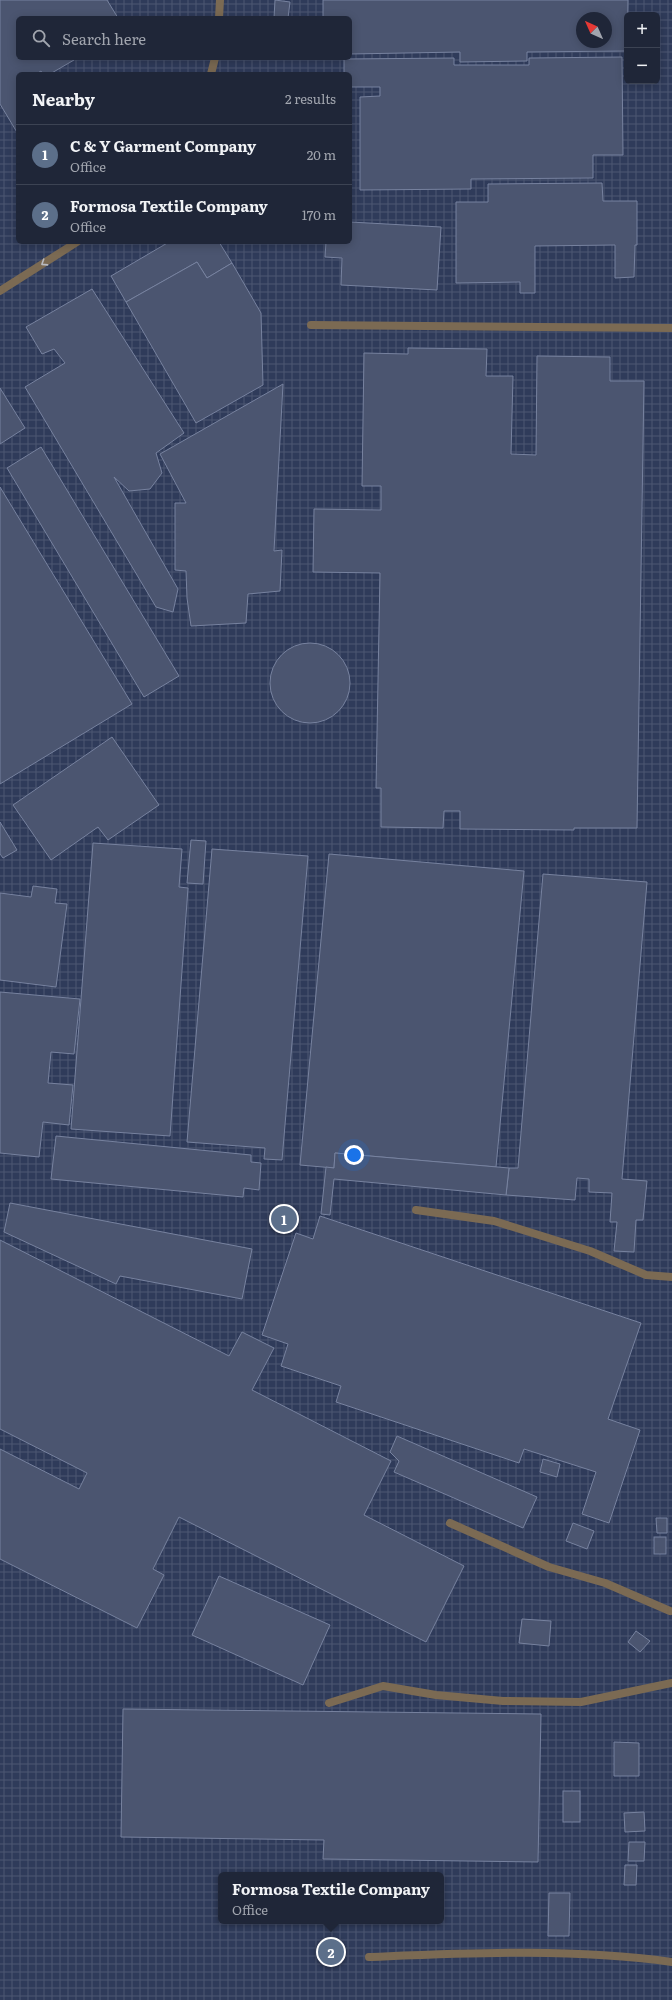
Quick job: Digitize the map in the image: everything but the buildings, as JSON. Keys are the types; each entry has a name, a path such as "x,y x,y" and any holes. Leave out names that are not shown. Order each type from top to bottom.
{"street":[{"path":"219,16 220,0"},
{"path":"212,72 214,60"},
{"path":"0,291 74,244"},
{"path":"311,325 672,328"},
{"path":"416,1210 494,1221 590,1251 646,1275 672,1278"},
{"path":"450,1523 549,1567 605,1583 670,1611"},
{"path":"329,1703 383,1686 436,1695 503,1701 581,1702 672,1683"},
{"path":"368,1957 483,1953 577,1953 672,1962"}],"shaded area":[{"path":"0,0 672,0 672,2000 0,2000"}],"place":[{"name":"C & Y Garment Company","path":"284,1219"},
{"name":"Formosa Textile Company","path":"331,1952"}]}
